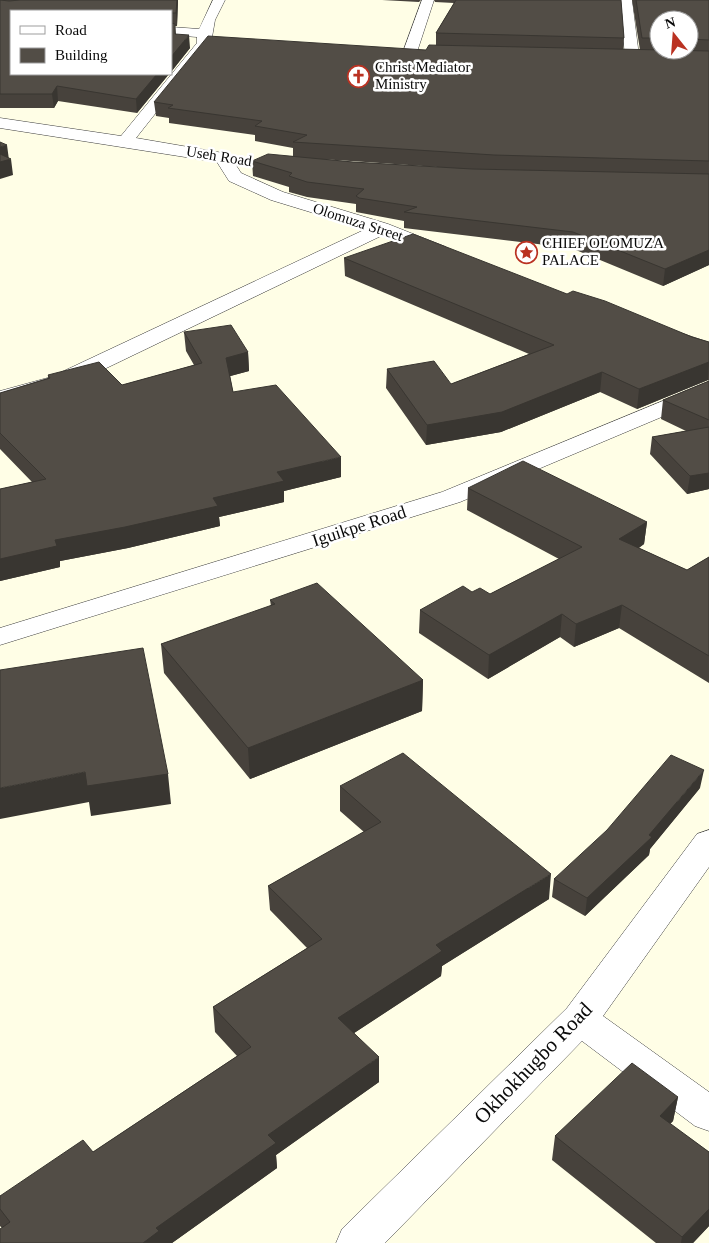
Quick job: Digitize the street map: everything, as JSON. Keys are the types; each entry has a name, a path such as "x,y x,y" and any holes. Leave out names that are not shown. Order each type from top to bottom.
{"street":[{"path":"125,141 208,40 209,16 220,0"},
{"path":"428,0 405,52 429,53"},
{"path":"626,0 632,56"},
{"path":"172,31 208,40"},
{"name":"Useh Road","path":"0,123 248,160"},
{"name":"Olomuza Street","path":"125,141 223,158 235,177 277,196 382,228 455,257"},
{"path":"0,398 59,382 382,228"},
{"name":"Iguikpe Road","path":"0,637 451,497 709,390"},
{"name":"Okhokhugbo Road","path":"357,1243 580,1019 709,842"},
{"path":"580,1019 709,1114"}],"building":[{"path":"0,0 177,0 176,13 172,13 172,10 10,10 10,75 156,75 136,99 57,86 52,94 0,94"},
{"path":"456,0 621,0 624,38 436,33"},
{"path":"636,0 709,0 709,40 699,40 699,10 649,10 649,38 642,38"},
{"path":"172,23 175,24 175,34 189,35 172,56"},
{"path":"208,36 426,50 429,45 649,50 649,60 699,60 699,51 709,51 709,161 494,155 293,142 307,135 255,126 262,121 168,108 173,105 154,102"},
{"path":"0,142 7,145 0,147"},
{"path":"0,154 11,159 0,162"},
{"path":"268,154 353,162 472,169 709,174 709,250 665,269 573,232 404,212 417,207 359,198 356,196 364,189 307,182 289,176 292,173 252,161"},
{"path":"413,234 567,294 573,291 605,301 692,337 709,342 709,362 639,389 602,372 502,412 427,425 387,369 434,361 451,384 554,345 344,258"},
{"path":"231,325 248,352 226,358 233,392 276,385 341,457 277,472 284,481 213,498 218,506 125,527 55,540 57,546 0,559 0,489 46,479 0,433 0,393 50,378 48,375 99,362 122,385 202,363 184,332"},
{"path":"709,381 709,420 663,400"},
{"path":"709,427 709,473 690,476 652,437"},
{"path":"523,461 647,522 619,539 687,570 709,557 709,656 622,605 576,624 562,614 489,655 420,610 463,586 472,592 480,588 490,594 582,547 468,488"},
{"path":"317,583 423,680 248,748 161,644 275,604 270,600"},
{"path":"143,648 168,774 87,786 85,772 0,788 0,670"},
{"path":"403,753 551,874 436,945 442,951 338,1018 379,1057 268,1135 276,1143 156,1228 159,1231 143,1243 0,1243 0,1229 10,1222 0,1209 0,1196 83,1140 93,1152 251,1047 213,1007 322,939 268,886 381,822 340,786"},
{"path":"671,755 704,770 649,835 652,837 587,898 554,879 607,830"},
{"path":"632,1063 678,1097 660,1116 709,1152 709,1209 682,1237 555,1136"}],"place":[{"name":"Christ Mediator Ministry","path":"359,76"},
{"name":"CHIEF OLOMUZA PALACE","path":"526,252"}]}
